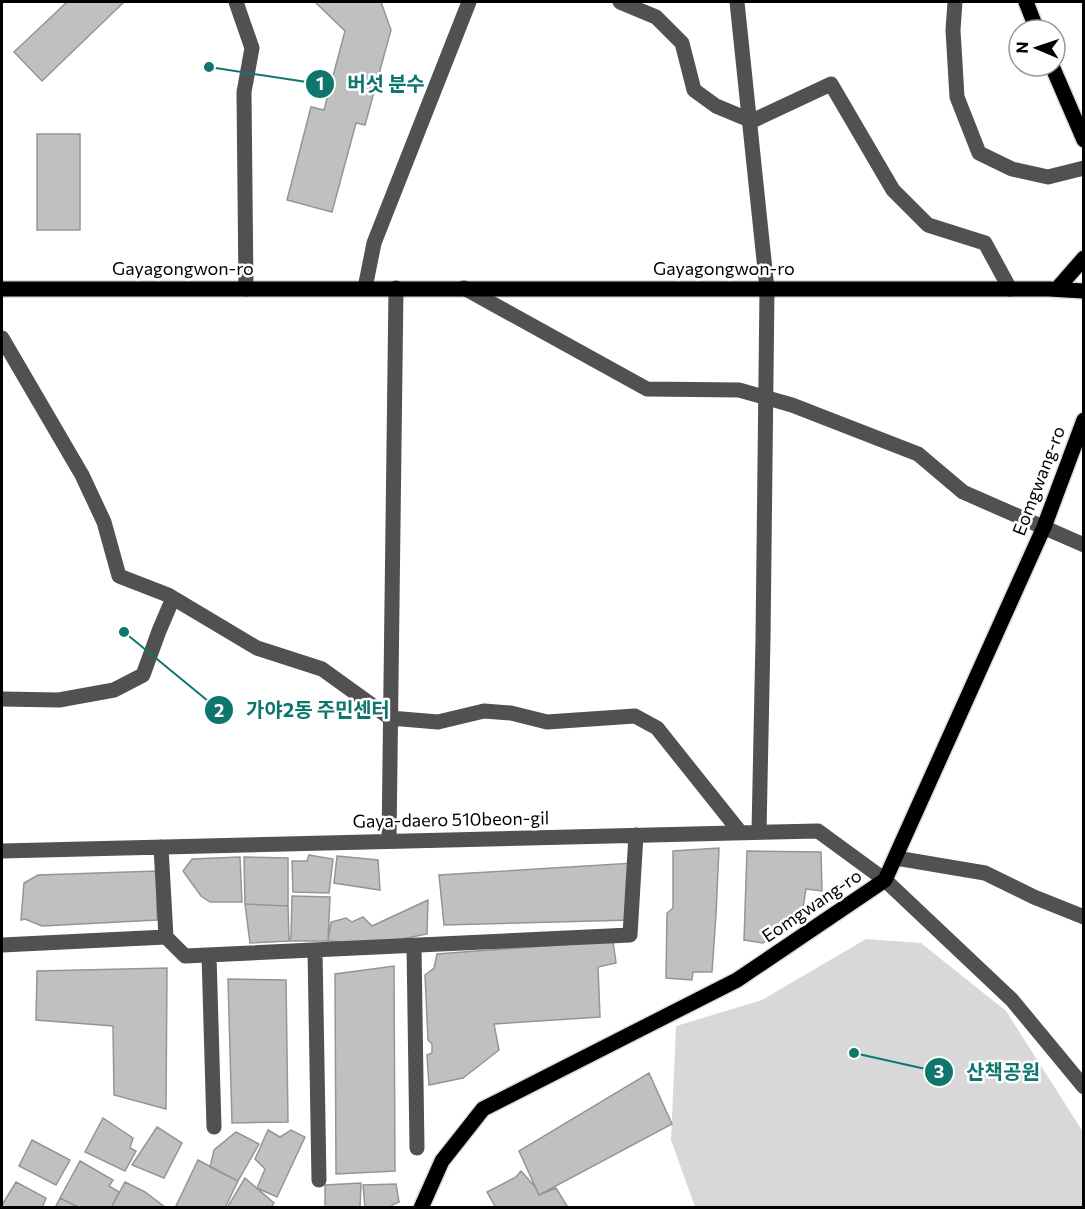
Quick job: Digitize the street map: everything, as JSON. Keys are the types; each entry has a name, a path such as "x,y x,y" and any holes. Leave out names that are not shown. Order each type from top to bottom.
{"main road":[{"path":"1026,2 1032,18"},
{"path":"1057,78 1083,140"},
{"path":"1057,290 1083,258"},
{"name":"Gayagongwon-ro","path":"2,289 1010,289 1083,291"},
{"name":"Eomgwang-ro","path":"421,1208 442,1161 483,1109 737,980 885,880 1044,527 1083,420"}],"street":[{"path":"236,2 252,48 244,92 246,289"},
{"path":"365,288 374,243 469,2"},
{"path":"620,2 656,17 682,43 694,90 716,106 752,121 831,84 894,190 928,225 985,243 1010,289"},
{"path":"736,2 767,289 759,832"},
{"path":"955,2 953,30 957,97 979,153 1012,169 1048,177 1083,168"},
{"path":"389,841 396,288"},
{"path":"464,288 647,389 739,390 792,405 918,454 963,492 1083,545"},
{"path":"2,338 82,476 104,522 120,576 172,598 257,648 322,669 390,718 438,722 484,711 511,713 547,722 635,716 657,729 740,832"},
{"path":"2,699 59,700 114,690 143,675 172,598"},
{"name":"Gaya-daero 510beon-gil","path":"2,851 818,831 885,880 1012,1000 1083,1087"},
{"path":"161,847 166,937 185,956 630,935 636,835"},
{"path":"896,858 985,873 1034,897 1083,917"},
{"path":"2,945 166,937"},
{"path":"414,945 417,1148"},
{"path":"315,950 319,1180"},
{"path":"209,954 214,1127"}],"shaded area":[{"path":"866,939 921,943 1006,1011 1083,1132 1083,1207 695,1207 671,1140 676,1026 762,1000"}],"building":[{"path":"67,2 124,2 42,81 14,52"},
{"path":"315,2 381,2 391,30 365,125 356,123 332,212 287,200 311,107 324,110 345,31"},
{"path":"37,134 80,134 80,230 37,230"},
{"path":"719,848 712,972 693,972 692,980 666,978 667,913 673,908 673,851"},
{"path":"747,851 821,852 822,891 806,889 803,908 789,923 763,943 744,940"},
{"path":"309,855 333,859 329,893 293,892 292,861 307,861"},
{"path":"337,856 378,860 380,890 334,883"},
{"path":"240,857 242,902 210,902 201,896 183,871 192,859"},
{"path":"244,857 288,858 288,906 245,904"},
{"path":"634,863 631,920 444,925 439,875"},
{"path":"157,871 157,920 42,926 25,919 21,920 24,883 38,875"},
{"path":"292,896 330,897 328,941 289,941"},
{"path":"428,900 427,934 376,944 328,941 331,922 346,918 352,922 363,917 372,926"},
{"path":"245,904 288,906 289,941 250,943"},
{"path":"613,941 616,963 598,967 600,1017 494,1024 499,1050 463,1078 429,1085 427,1055 432,1053 432,1044 428,1040 425,975 434,968 437,954"},
{"path":"394,966 395,1171 336,1174 335,974"},
{"path":"167,968 166,1109 114,1095 113,1026 36,1020 37,971"},
{"path":"228,979 286,980 288,1122 232,1123"},
{"path":"649,1073 672,1124 539,1195 519,1151"},
{"path":"103,1118 133,1138 130,1148 136,1151 125,1171 85,1152"},
{"path":"157,1127 182,1143 164,1178 132,1165"},
{"path":"268,1130 280,1137 291,1130 305,1137 277,1197 257,1188 265,1169 255,1159"},
{"path":"236,1132 259,1144 238,1181 210,1167 214,1150"},
{"path":"32,1140 70,1160 56,1185 19,1166"},
{"path":"198,1160 238,1181 225,1208 175,1208"},
{"path":"80,1161 113,1180 109,1186 119,1192 111,1208 80,1208 60,1198"},
{"path":"521,1171 539,1195 556,1188 567,1206 563,1208 496,1208 487,1192 516,1177"},
{"path":"245,1178 274,1203 271,1208 227,1208"},
{"path":"16,1182 46,1198 42,1208 2,1208"},
{"path":"125,1182 145,1192 166,1208 111,1208"},
{"path":"361,1183 360,1208 325,1208 325,1185"},
{"path":"396,1184 399,1202 392,1205 392,1208 365,1208 363,1185"},
{"path":"60,1198 80,1208 55,1208"}],"place":[{"name":"버섯 분수","path":"209,67"},
{"name":"가야2동 주민센터","path":"124,632"},
{"name":"산책공원","path":"854,1053"}]}
